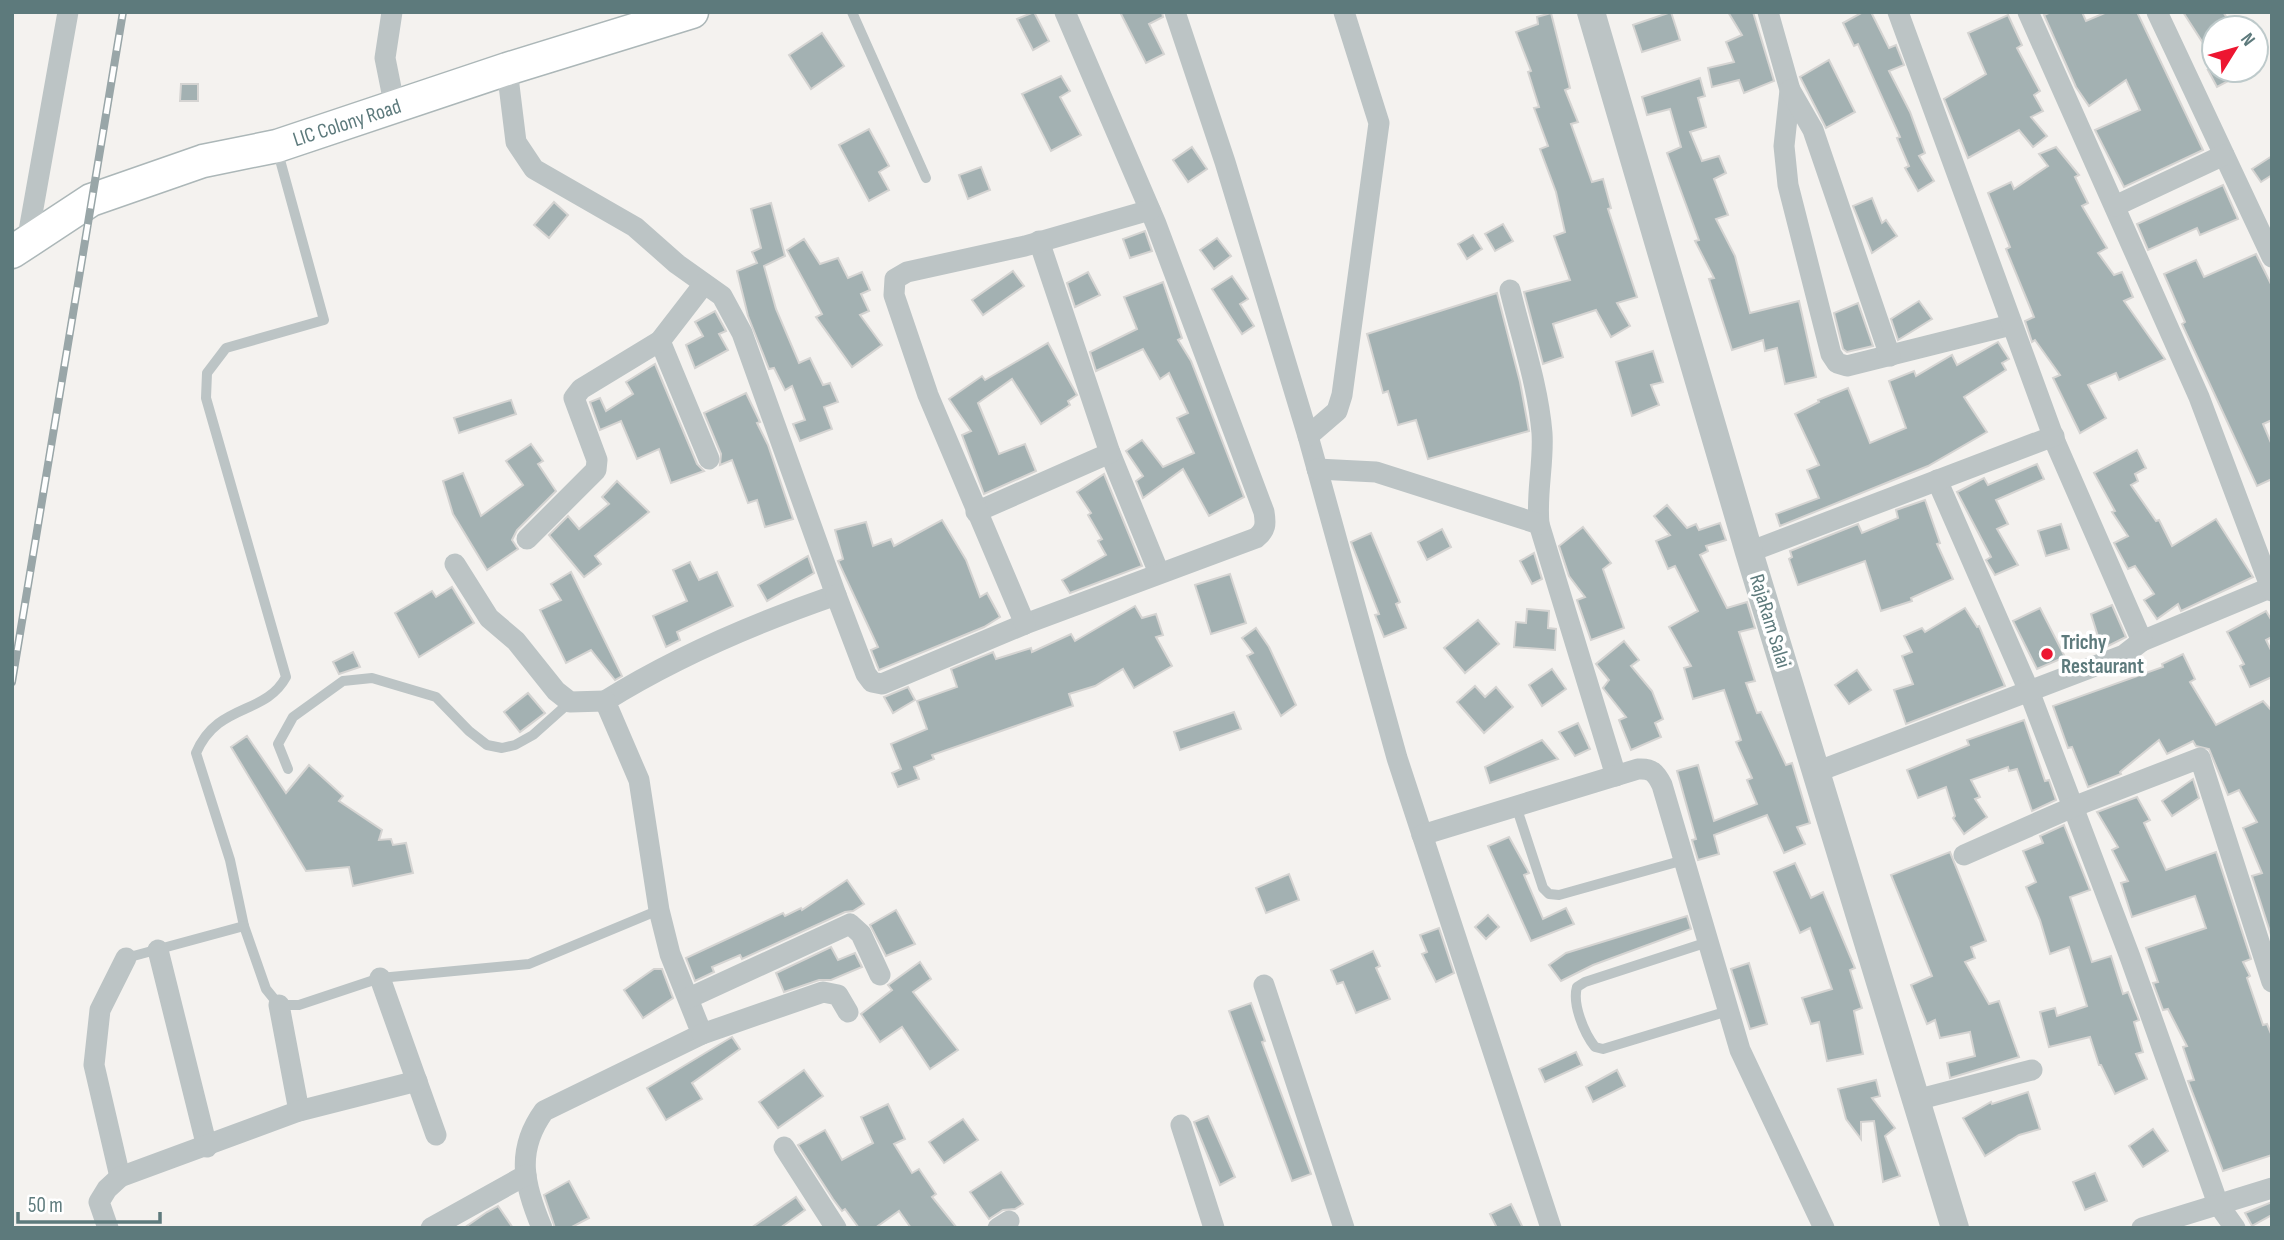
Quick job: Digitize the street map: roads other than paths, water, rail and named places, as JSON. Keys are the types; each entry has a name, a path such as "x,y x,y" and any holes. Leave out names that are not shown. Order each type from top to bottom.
{"main road":[{"name":"LIC Colony Road","path":"20,247 91,200 203,161 277,146 507,69 692,12"}],"street":[{"path":"20,247 68,12"},
{"path":"392,12 385,58 395,108"},
{"path":"507,69 516,142 534,169 635,228 722,296 742,333 866,674 872,682 882,684 1025,624 1256,538 1266,523 1150,210 1065,12"},
{"path":"1175,12 1225,162 1308,436 1397,758 1551,1228"},
{"path":"1308,436 1337,411 1342,395 1379,123 1344,12"},
{"name":"RajaRam Salai","path":"1591,12 1748,552 1955,1228"},
{"path":"1768,12 1790,90 1813,130 1890,356"},
{"path":"1898,12 2011,326 2054,436 2142,641"},
{"path":"1816,772 2124,655 2142,641 2271,589 2199,397 2028,12"},
{"path":"2157,12 2272,257"},
{"path":"1790,90 1784,146 1788,185 1831,354 1837,363 1847,366 2011,326"},
{"path":"2115,206 2224,155"},
{"path":"1025,624 976,512 920,370 894,295 895,279 906,272 1040,242 1150,210"},
{"path":"1040,242 1110,453 1159,573"},
{"path":"527,539 597,470 597,460 574,398 581,389 660,341 704,284"},
{"path":"1510,290 1541,424 1537,501 1539,524 1616,776"},
{"path":"660,341 709,459"},
{"path":"1748,552 2054,436"},
{"path":"976,512 1110,453"},
{"path":"1317,469 1376,472 1539,524"},
{"path":"1937,480 2029,691 2218,1204 2235,1228"},
{"path":"455,564 489,618 516,641 555,691 570,702 605,701 657,669 772,617 836,595"},
{"path":"605,701 639,780 659,910 670,954 702,1034"},
{"path":"1964,855 2073,807 2200,758 2272,982"},
{"path":"1422,835 1616,776 1647,768 1656,773 1662,785 1740,1050 1824,1228"},
{"path":"689,998 850,924 860,934 880,975"},
{"path":"158,950 207,1147"},
{"path":"120,1177 94,1065 100,1010 126,958"},
{"path":"380,978 436,1136"},
{"path":"1264,985 1344,1228"},
{"path":"542,1228 527,1190 526,1175 530,1131 544,1111 702,1034 822,992 838,995 848,1012"},
{"path":"279,1005 299,1111"},
{"path":"1916,1100 2032,1070"},
{"path":"108,1228 99,1202 107,1189 120,1177 299,1111 417,1081"},
{"path":"1181,1125 1214,1228"},
{"path":"784,1147 836,1228"},
{"path":"431,1228 526,1175"},
{"path":"2142,1228 2272,1188"}],"lane":[{"path":"852,12 926,178"},
{"path":"277,146 324,320 226,348 207,373 206,398 286,677 278,692 223,719 204,734 196,753 230,860 244,926 266,989 279,1005 299,1004 380,978 529,964 659,910"},
{"path":"288,769 278,744 293,717 342,681 372,678 436,697 487,745 502,748 515,746 533,735 570,702"},
{"path":"1516,806 1543,888 1549,894 1559,895 1684,860"},
{"path":"126,958 244,926"},
{"path":"1708,942 1585,982 1577,987 1576,1002 1590,1040 1595,1048 1603,1049 1728,1011"}],"railway":[{"path":"12,682 123,12"}],"place":[{"name":"Trichy Restaurant","path":"2047,654"}]}
